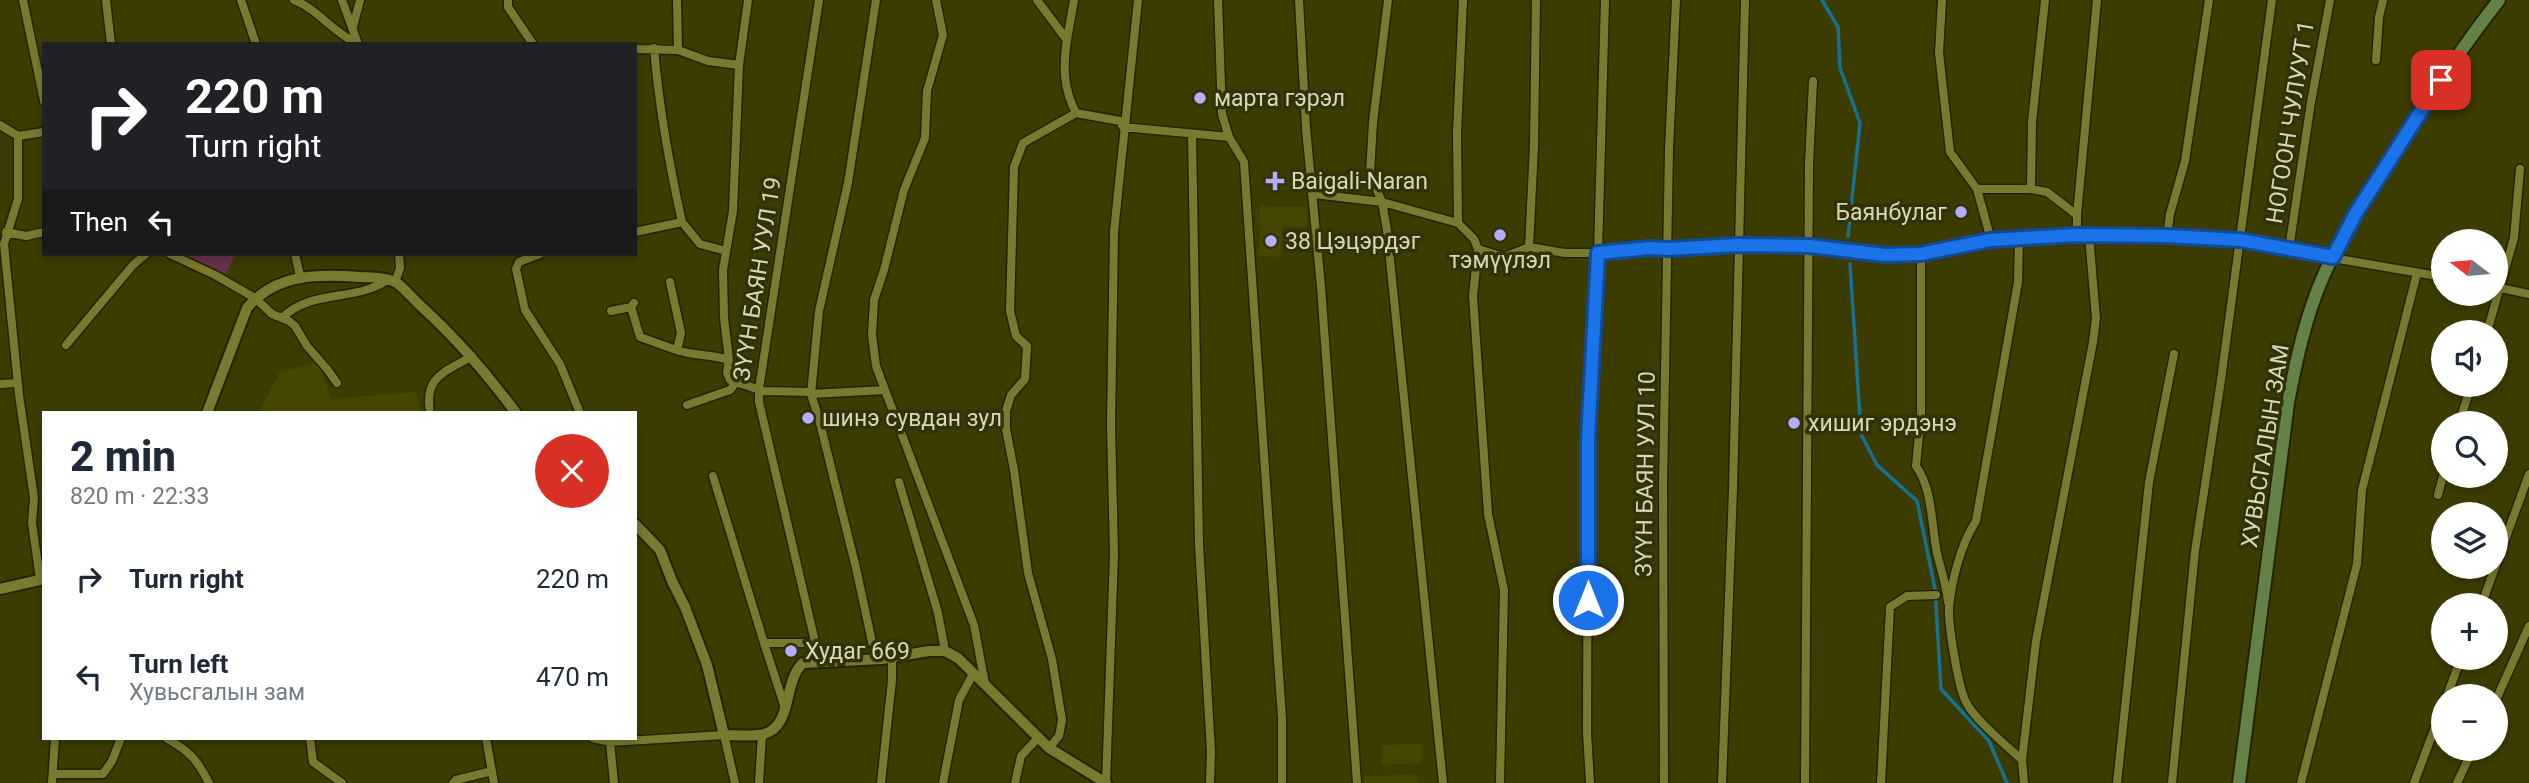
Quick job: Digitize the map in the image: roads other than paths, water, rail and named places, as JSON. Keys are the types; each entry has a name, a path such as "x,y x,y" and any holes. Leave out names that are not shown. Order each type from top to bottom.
{"main road":[{"name":"ХУВЬСГАЛЫН ЗАМ","path":"2239,783 2288,403 2304,329 2321,281 2356,213 2416,116 2499,0"}],"street":[{"path":"23,0 42,91"},
{"path":"106,0 111,42"},
{"path":"241,0 255,42"},
{"path":"294,0 322,16 339,32 356,42"},
{"path":"342,0 358,42"},
{"path":"354,27 360,0"},
{"path":"508,0 509,7 532,42"},
{"path":"677,0 678,50"},
{"path":"748,0 739,65 733,211 723,270 723,308 729,360 727,373 730,380 759,389 811,393 885,390"},
{"name":"ЗҮҮН БАЯН УУЛ 19","path":"819,0 759,402 820,663"},
{"path":"876,0 848,183 819,311 811,393 872,642 887,658 892,680 881,783"},
{"path":"936,0 943,35 927,91 925,138 904,190 874,300 872,335 876,366 974,625 985,687"},
{"path":"1037,0 1067,40"},
{"path":"1074,0 1063,69 1068,99 1076,113"},
{"path":"602,740 610,742 762,735 774,730 782,718 796,670 803,663 945,651 958,658 1049,748 1106,783 1114,554 1111,425 1114,232 1138,0"},
{"path":"1218,0 1222,114 1229,137 1244,162 1282,718 1282,783"},
{"path":"1300,0 1306,128 1314,194 1357,783"},
{"path":"1388,0 1373,122 1370,173 1382,202 1443,783"},
{"path":"1458,223 1457,133 1463,0"},
{"path":"1529,247 1534,146 1535,0"},
{"path":"1590,783 1587,732 1588,439 1598,253 1605,0"},
{"name":"ЗҮҮН БАЯН УУЛ 10","path":"1664,783 1663,485 1669,149 1676,0"},
{"path":"1722,783 1745,0"},
{"path":"1942,0 1939,53 1950,152 1977,189 1990,240"},
{"path":"2031,189 2032,122 2045,0"},
{"path":"2077,235 2097,0"},
{"path":"2167,236 2170,214 2185,161 2209,0"},
{"path":"2172,783 2195,551 2272,0"},
{"name":"НОГООН ЧУЛУУТ 1","path":"2289,249 2311,102 2330,0"},
{"path":"2376,60 2379,17 2384,0"},
{"path":"654,48 658,101 668,163 682,222 701,244 726,251"},
{"path":"637,49 678,50 708,61 739,65"},
{"path":"1805,783 1809,164 1813,81"},
{"path":"1049,748 1059,736 1062,720 1052,659 1028,573 1006,429 1006,411 1011,395 1025,379 1027,366 1027,346 1016,336 1010,311 1014,167 1023,143 1076,113 1120,121 1123,127"},
{"path":"0,125 18,136 42,132"},
{"path":"1123,127 1229,137"},
{"path":"1192,134 1199,544 1211,752 1210,783"},
{"path":"0,589 42,579 32,523 34,498 17,383 4,244 18,199 18,136"},
{"path":"2508,256 2514,238 2520,169"},
{"path":"1977,189 2031,189 2047,192 2077,215"},
{"path":"1314,194 1382,202 1458,223 1474,239 1478,249 1473,296 1488,514 1504,590 1500,783"},
{"path":"637,232 682,222"},
{"path":"6,232 26,236 42,232"},
{"path":"2024,783 2021,760 2036,641 2096,318 2089,236"},
{"path":"1478,249 1504,257 1529,247 1565,253 1598,253 1738,245 1809,246 1885,255 1921,254 2019,237 2167,236 2265,243 2431,276"},
{"path":"1949,609 1967,535 1976,521 2018,282 2019,237"},
{"path":"1921,254 1921,414 1916,466 1924,478 1937,555 1945,578 1958,671 1966,703 2021,760"},
{"path":"66,345 144,256"},
{"path":"174,256 255,298 272,314 295,326 307,346 337,383"},
{"path":"295,256 300,276"},
{"path":"282,318 291,309 316,299 376,288 391,281 400,268 400,256"},
{"path":"535,256 519,262 516,269 525,310 560,364 579,411"},
{"path":"2301,783 2357,564 2362,490 2417,273"},
{"path":"208,411 241,318 255,298 273,286 300,276 339,275 391,281 472,356 514,411"},
{"path":"670,282 681,333 679,351"},
{"path":"2508,289 2529,294"},
{"path":"611,311 632,305 640,337 689,354 716,355 729,360"},
{"path":"2117,783 2149,482 2174,355"},
{"path":"430,411 428,396 435,379 472,356"},
{"path":"687,405 730,390 736,382"},
{"path":"0,384 17,383"},
{"path":"2486,593 2529,474"},
{"path":"713,476 785,708"},
{"path":"899,482 939,613 945,651"},
{"path":"2438,495 2440,488"},
{"path":"637,526 660,550 685,607 707,665 735,783"},
{"path":"1881,783 1890,607 1906,596 1936,595"},
{"path":"2503,684 2529,626"},
{"path":"764,643 816,643"},
{"path":"943,783 959,700 974,674"},
{"path":"759,783 762,735"},
{"path":"1015,783 1021,756 1038,738"},
{"path":"2414,783 2431,738"},
{"path":"54,740 52,778 103,774 112,761 120,740"},
{"path":"170,740 187,750 200,765 208,783"},
{"path":"310,740 313,762 342,783"},
{"path":"486,740 494,783"},
{"path":"610,742 614,783"},
{"path":"2458,783 2468,761"},
{"path":"453,783 492,771"}],"waterway":[{"path":"1822,0 1838,27 1840,68 1860,123 1848,236"},
{"path":"1850,264 1861,434 1877,465 1917,501 1935,589 1941,689 1989,741 2007,783"}],"place":[{"name":"марта гэрэл","path":"1200,98"},
{"name":"Baigali-Naran","path":"1275,181"},
{"name":"Баянбулаг","path":"1961,212"},
{"name":"тэмүүлэл","path":"1500,235"},
{"name":"38 Цэцэрдэг","path":"1271,241"},
{"name":"шинэ сувдан зул","path":"808,418"},
{"name":"хишиг эрдэнэ","path":"1794,423"},
{"name":"Худаг 669","path":"791,651"}]}
